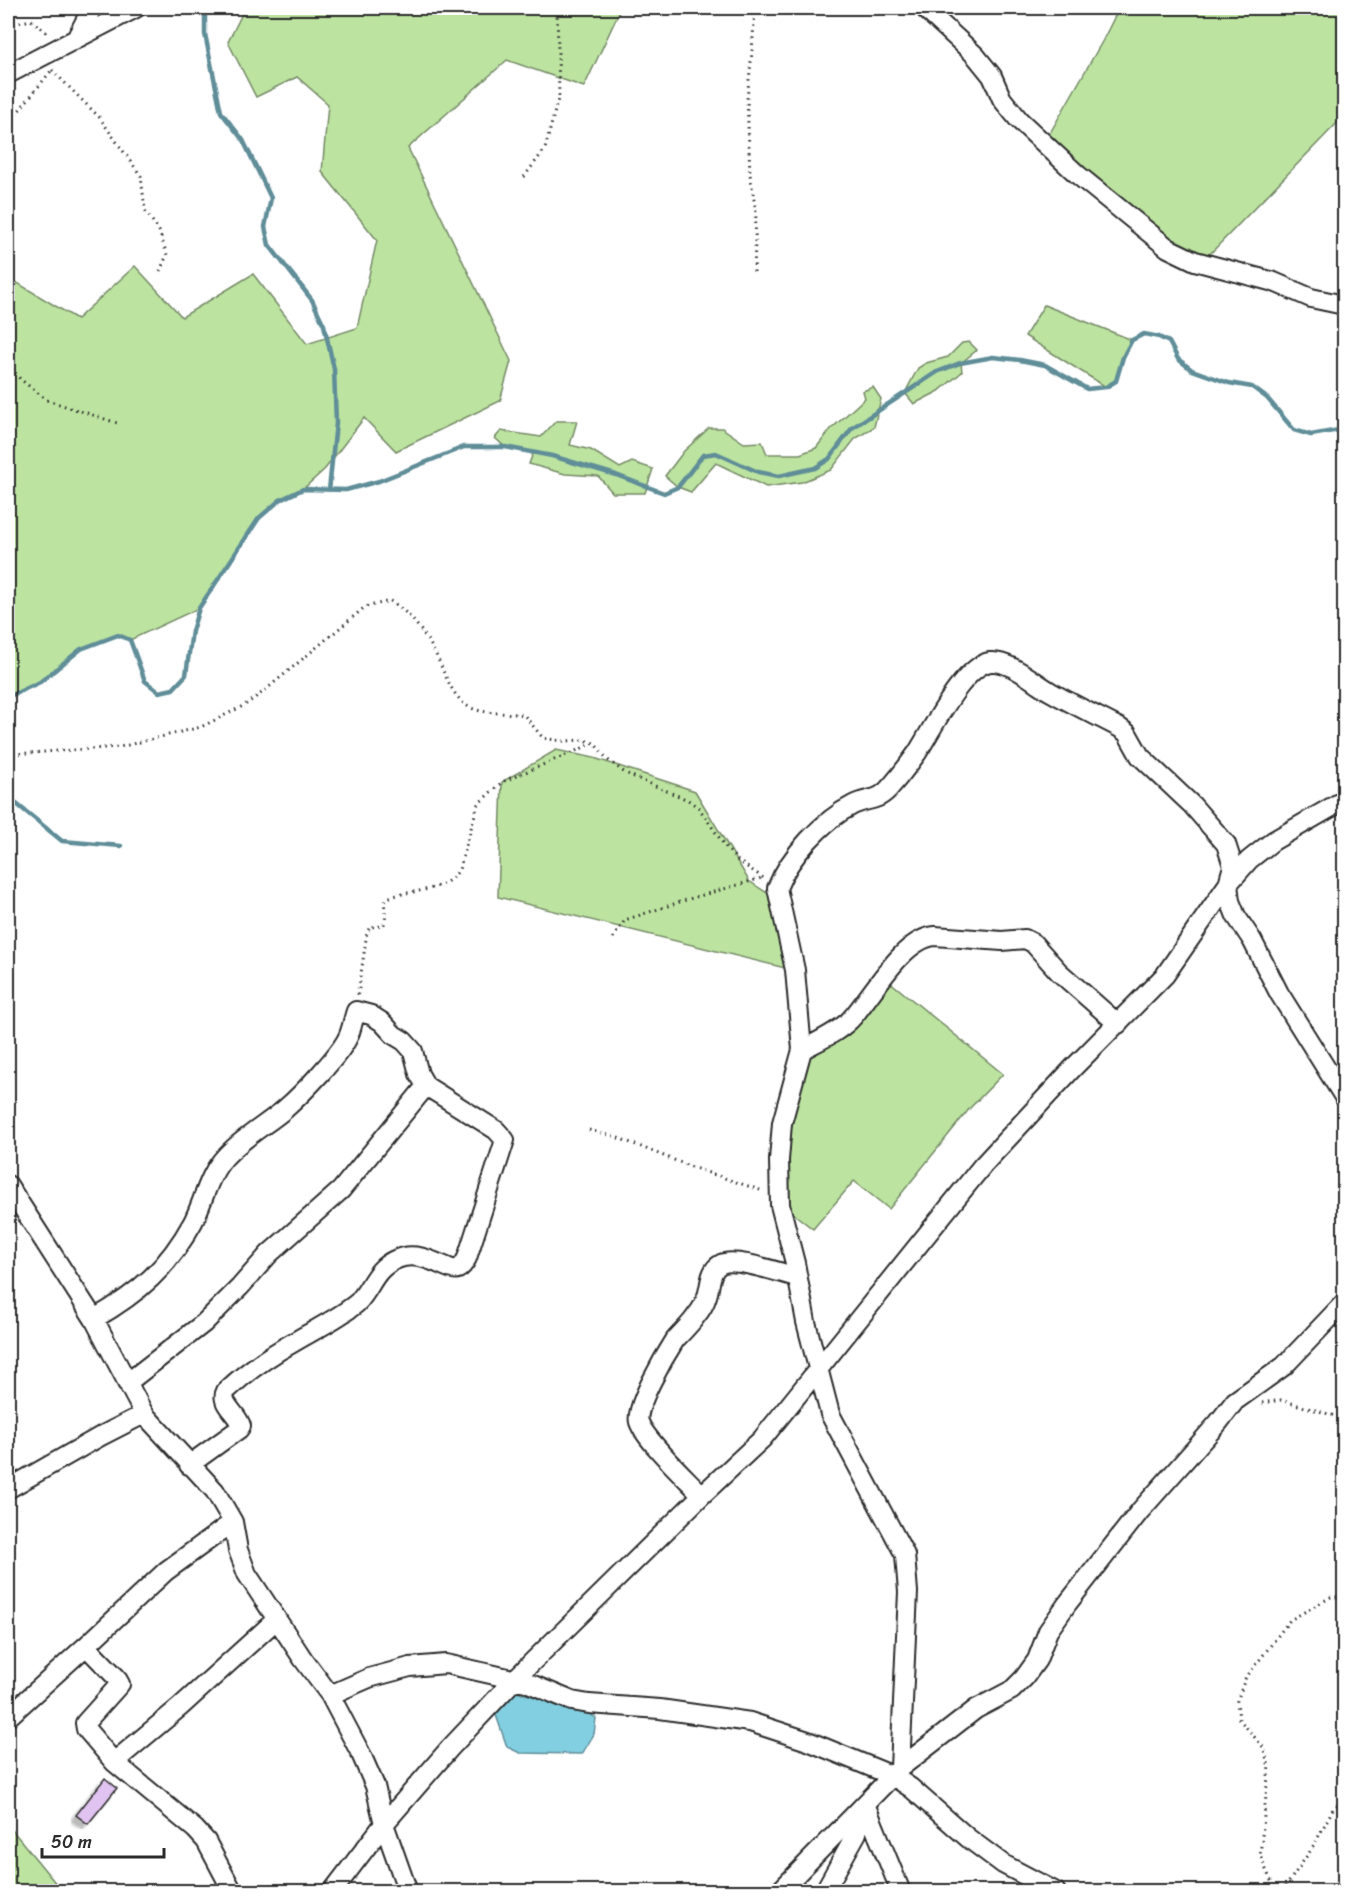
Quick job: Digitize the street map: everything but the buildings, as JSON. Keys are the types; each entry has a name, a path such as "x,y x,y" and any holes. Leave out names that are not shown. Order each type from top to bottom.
{"street":[{"path":"70,41 92,8"},
{"path":"8,74 136,8"},
{"path":"924,8 975,55 992,76 1002,99 1019,120 1078,175 1168,248 1195,261 1274,282 1311,298 1344,305"},
{"path":"897,1772 908,1592 905,1554 830,1414 820,1368 806,1322 779,1197 782,1123 802,1050 795,970 770,883 780,879 808,841 834,817 854,805 874,800 891,787 916,754 952,695 974,671 983,664 992,662 1023,674 1048,691 1127,733 1140,756 1192,805 1226,844 1233,867 1228,884 1230,901 1236,916 1252,940 1279,993 1344,1097"},
{"path":"332,1892 384,1824 514,1679 762,1439 984,1165 1074,1067 1165,975 1228,884 1249,860 1273,841 1344,800"},
{"path":"802,1050 849,1020 884,975 917,942 925,937 935,936 1002,941 1025,939 1033,943 1059,972 1118,1024"},
{"path":"94,1319 122,1303 148,1283 161,1269 193,1222 215,1170 225,1156 286,1108 319,1074 349,1036 356,1011 371,1015 404,1041 412,1051 419,1074 426,1086 496,1130 505,1140 467,1258 457,1269 450,1269 434,1260 414,1256 398,1258 384,1266 374,1276 356,1304 291,1343 226,1390 225,1402 240,1419 241,1426 189,1465"},
{"path":"127,1383 204,1323 269,1254 341,1190 426,1086"},
{"path":"8,1188 94,1319 144,1414 215,1491 233,1522 238,1550 247,1574 303,1659 330,1695 361,1754 375,1786 384,1824 408,1892"},
{"path":"702,1495 645,1435 638,1412 645,1394 676,1340 704,1304 709,1282 720,1264 743,1263 797,1277"},
{"path":"779,1892 897,1772 976,1709 1012,1690 1024,1678 1037,1660 1048,1631 1066,1604 1140,1511 1235,1401 1284,1366 1344,1303"},
{"path":"8,1489 144,1414"},
{"path":"8,1717 166,1572 233,1522"},
{"path":"114,1762 180,1707 277,1619"},
{"path":"86,1646 120,1683 85,1723 86,1729 114,1762 201,1835 232,1892"},
{"path":"330,1695 369,1678 410,1667 446,1664 514,1679 572,1701 660,1709 750,1722 897,1772 911,1788 968,1838 1003,1864 1056,1892"},
{"path":"824,1892 857,1833 860,1810"},
{"path":"860,1810 901,1892"}],"path":[{"path":"524,177 545,149 559,95 557,8"},
{"path":"754,272 756,212 750,174 747,99 755,8"},
{"path":"8,25 32,20 70,41 52,70 8,124"},
{"path":"52,70 99,117 141,176 145,210 159,231 167,255 160,271"},
{"path":"8,363 20,380 47,400 117,423"},
{"path":"8,756 120,747 201,727 244,705 263,692 365,607 390,601 400,606 408,615 432,647 451,687 469,706 479,710 524,715 543,738 562,741 584,740 594,743 608,760 625,773 669,790 699,808 727,849 751,871 770,883"},
{"path":"356,1011 367,932 370,927 383,926 386,923 384,904 387,897 437,888 454,878 459,870 478,804 502,782 594,743"},
{"path":"613,938 625,920 688,899 770,883"},
{"path":"589,1130 616,1137 694,1168 779,1197"},
{"path":"1259,1404 1281,1400 1332,1415 1344,1416"},
{"path":"1276,1892 1260,1856 1269,1766 1263,1747 1239,1719 1238,1701 1245,1679 1290,1620 1331,1597 1344,1597"},
{"path":"1282,1892 1313,1847 1333,1809 1344,1799"}],"green space":[{"path":"245,8 621,8 584,87 507,60 408,148 511,361 500,401 396,451 364,418 325,469 303,489 280,500 259,518 199,608 130,640 118,635 81,649 40,682 8,697 8,286 16,282 77,319 135,266 182,317 253,274 307,344 357,328 377,240 322,172 328,104 297,77 256,97 228,42"},
{"path":"1119,8 1344,8 1344,116 1206,258 1181,254 1046,140"},
{"path":"1044,305 1132,340 1123,357 1116,381 1106,387 1025,336"},
{"path":"969,342 977,350 961,363 962,372 939,391 914,404 905,393 918,368 926,363 948,357 962,343"},
{"path":"873,387 881,399 874,427 855,439 831,470 802,482 766,487 716,463 691,492 678,487 665,476 684,451 709,428 722,428 744,443 762,442 767,454 800,454 816,448 831,429 865,398 863,391"},
{"path":"556,421 577,421 570,445 591,450 620,468 632,462 653,469 645,493 613,493 598,476 565,474 529,464 533,453 505,447 495,438 501,431 541,437"},
{"path":"556,750 594,758 695,791 749,881 773,897 793,970 498,897 502,782"},
{"path":"884,977 1003,1074 970,1108 889,1209 854,1181 813,1229 781,1204 783,1126 799,1059"},
{"path":"8,1825 62,1891 8,1891"}],"water":[{"path":"516,1692 568,1705 596,1718 594,1734 582,1754 520,1753 507,1747 495,1712 503,1700"}],"waterway":[{"path":"205,8 205,34 221,112 243,140 271,198 265,227 269,245 312,300 324,325 334,369 336,423 329,490"},
{"path":"8,697 40,682 81,649 118,635 130,640 145,681 159,692 173,689 186,675 192,631 199,608 259,518 280,500 303,489 346,490 379,481 464,447 505,447 552,456 616,475 664,493 678,487 703,455 716,453 758,472 779,476 815,468 829,459 852,428 937,372 960,363 993,357 1020,360 1045,365 1087,389 1106,387 1116,381 1123,357 1132,340 1144,334 1169,342 1178,359 1192,370 1229,383 1252,387 1267,398 1294,430 1311,435 1339,430 1344,433"},
{"path":"8,797 62,841 121,846"}]}
